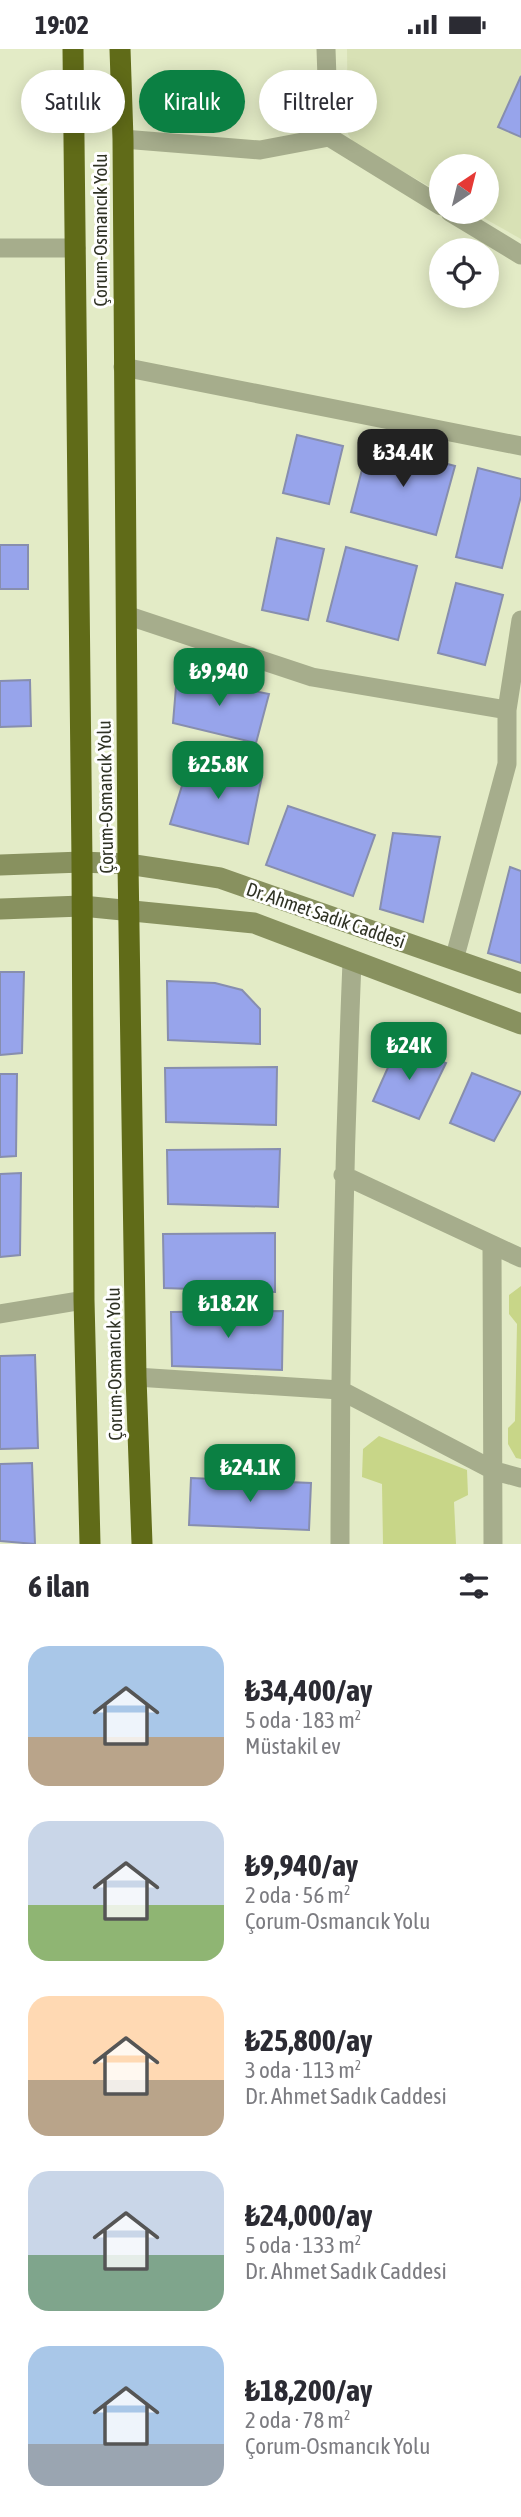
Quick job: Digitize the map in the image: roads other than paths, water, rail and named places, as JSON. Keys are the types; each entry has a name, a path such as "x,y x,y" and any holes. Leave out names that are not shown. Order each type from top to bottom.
{"highway":[{"name":"Çorum-Osmancık Yolu","path":"73,49 84,1300 90,1544"},
{"name":"Çorum-Osmancık Yolu","path":"120,49 128,864 136,1377 142,1544"}],"street":[{"path":"326,49 329,137"},
{"path":"122,139 260,150 329,137 429,199"},
{"path":"470,224 521,255"},
{"path":"0,248 76,248"},
{"path":"123,367 521,446"},
{"path":"125,615 312,677 507,710"},
{"path":"454,960 514,766 507,710 521,620"},
{"name":"Dr. Ahmet Sadık Caddesi","path":"0,865 82,862 128,864 220,878 521,983"},
{"name":"Dr. Ahmet Sadık Caddesi","path":"0,909 82,906 254,923 521,1024"},
{"path":"340,1544 343,1175 352,962"},
{"path":"343,1175 521,1258"},
{"path":"492,1246 495,1471 493,1544"},
{"path":"0,1314 84,1300"},
{"path":"136,1377 340,1391 495,1471 521,1478"}]}
